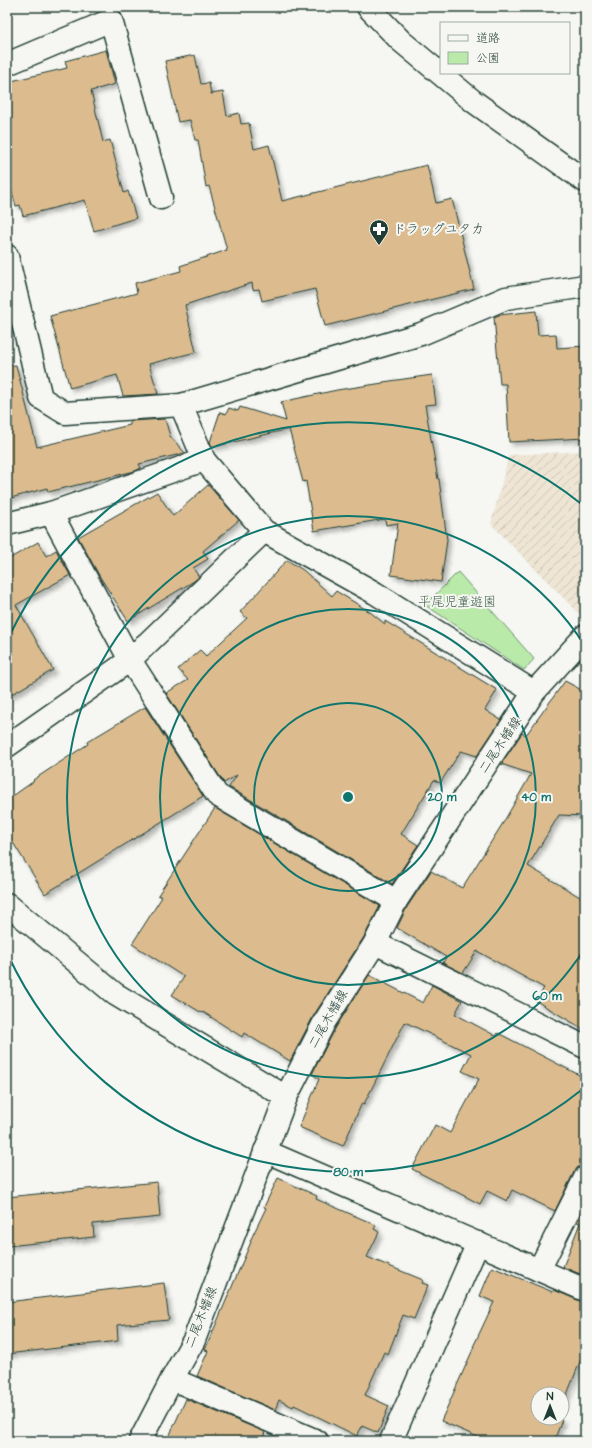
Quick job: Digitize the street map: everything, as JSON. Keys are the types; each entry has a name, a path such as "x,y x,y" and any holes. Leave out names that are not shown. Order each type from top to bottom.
{"street":[{"path":"368,7 401,41 440,74"},
{"path":"7,64 111,20 161,198"},
{"path":"441,74 473,101 585,181"},
{"path":"7,256 41,398 65,413 181,405 421,334 506,298 585,286"},
{"path":"181,405 204,460 264,531 375,593 534,692"},
{"path":"7,524 51,513 204,460"},
{"path":"51,513 130,660 217,795 396,902"},
{"path":"7,746 130,660 264,531"},
{"name":"二尾木幡線","path":"140,1441 172,1378 194,1340 286,1097 325,1021 375,943 396,902 534,692 585,636"},
{"path":"7,904 115,994 286,1097"},
{"path":"375,943 585,1047"},
{"path":"265,1151 585,1290"},
{"path":"539,1270 585,1178"},
{"path":"391,1441 478,1243"},
{"path":"172,1378 316,1441"}],"shaded area":[{"path":"585,451 585,616 583,618 491,524 509,455"}],"green space":[{"name":"平尾児童遊園","path":"458,572 534,659 524,670 425,605"}],"building":[{"path":"106,50 115,84 91,91 103,142 110,140 124,193 128,191 136,218 94,231 85,200 23,216 20,205 16,206 7,175 11,174 7,157 7,82 67,68 65,61"},
{"path":"195,55 201,84 209,83 211,94 223,92 227,116 239,113 241,124 249,123 254,149 269,145 282,201 427,165 436,203 452,199 474,289 325,326 315,289 262,301 259,289 253,290 252,283 185,305 196,352 149,364 158,394 123,396 117,375 70,388 50,316 137,293 135,283 181,271 180,266 227,250 209,186 206,187 198,140 195,140 190,120 178,122 165,61"},
{"path":"536,311 538,335 556,334 557,348 585,346 585,438 509,442 506,384 500,384 494,317 499,315"},
{"path":"16,365 37,447 130,425 130,421 165,419 170,436 185,453 139,464 141,468 135,471 48,492 47,488 7,499 7,366"},
{"path":"432,375 436,404 425,405 439,479 447,540 441,582 391,575 398,523 386,525 385,519 314,531 306,481 303,482 289,429 212,447 210,442 220,412 226,414 229,408 238,411 240,407 286,421 281,402 337,390"},
{"path":"208,485 239,520 203,551 208,559 193,568 199,577 128,621 100,577 78,537 157,492 173,516"},
{"path":"38,542 46,556 56,550 70,575 16,605 53,670 7,697 7,560"},
{"path":"287,560 303,570 332,596 336,591 370,612 385,624 385,621 497,690 485,710 501,720 477,756 461,751 440,783 434,780 401,834 418,845 392,884 229,787 237,775 224,783 166,693 188,680 178,669 200,650 206,656 247,618 240,612"},
{"path":"565,681 585,692 585,816 559,815 528,866 585,900 585,1030 536,1001 544,988 477,951 463,973 443,963 446,957 397,928 407,907 431,871 462,888 503,823 531,774 501,764 522,733 526,735"},
{"path":"145,707 203,796 45,894 7,833 7,800 34,781 33,780 88,744 87,742"},
{"path":"215,808 380,906 364,937 314,1015 290,1061 244,1033 242,1037 203,1012 202,1013 172,995 184,977 132,944 162,897 158,895"},
{"path":"369,975 423,1003 432,985 462,1001 455,1014 496,1036 498,1033 585,1078 585,1166 578,1167 574,1172 555,1211 512,1190 507,1201 487,1191 480,1204 412,1169 435,1125 450,1133 479,1079 462,1071 471,1054 405,1022 364,1104 362,1103 343,1146 299,1127 319,1079 312,1074 336,1027"},
{"path":"278,1178 317,1196 316,1199 376,1225 374,1229 379,1232 367,1257 423,1280 422,1283 428,1285 414,1319 403,1315 388,1354 384,1352 365,1395 389,1406 378,1433 362,1426 357,1436 294,1405 293,1407 279,1400 275,1410 197,1376 208,1351 205,1350 251,1242 250,1241 266,1208 264,1207"},
{"path":"157,1182 160,1217 93,1224 94,1237 7,1246 7,1197"},
{"path":"585,1206 585,1276 563,1267 580,1223 577,1222"},
{"path":"492,1267 553,1292 554,1290 585,1302 585,1349 570,1387 530,1386 530,1426 560,1426 554,1441 487,1441 441,1421 494,1302 480,1296"},
{"path":"164,1283 169,1320 117,1325 118,1341 7,1354 7,1302"},
{"path":"186,1399 265,1432 262,1441 167,1441"}],"place":[{"name":"ドラッグユタカ","path":"379,246"}]}
